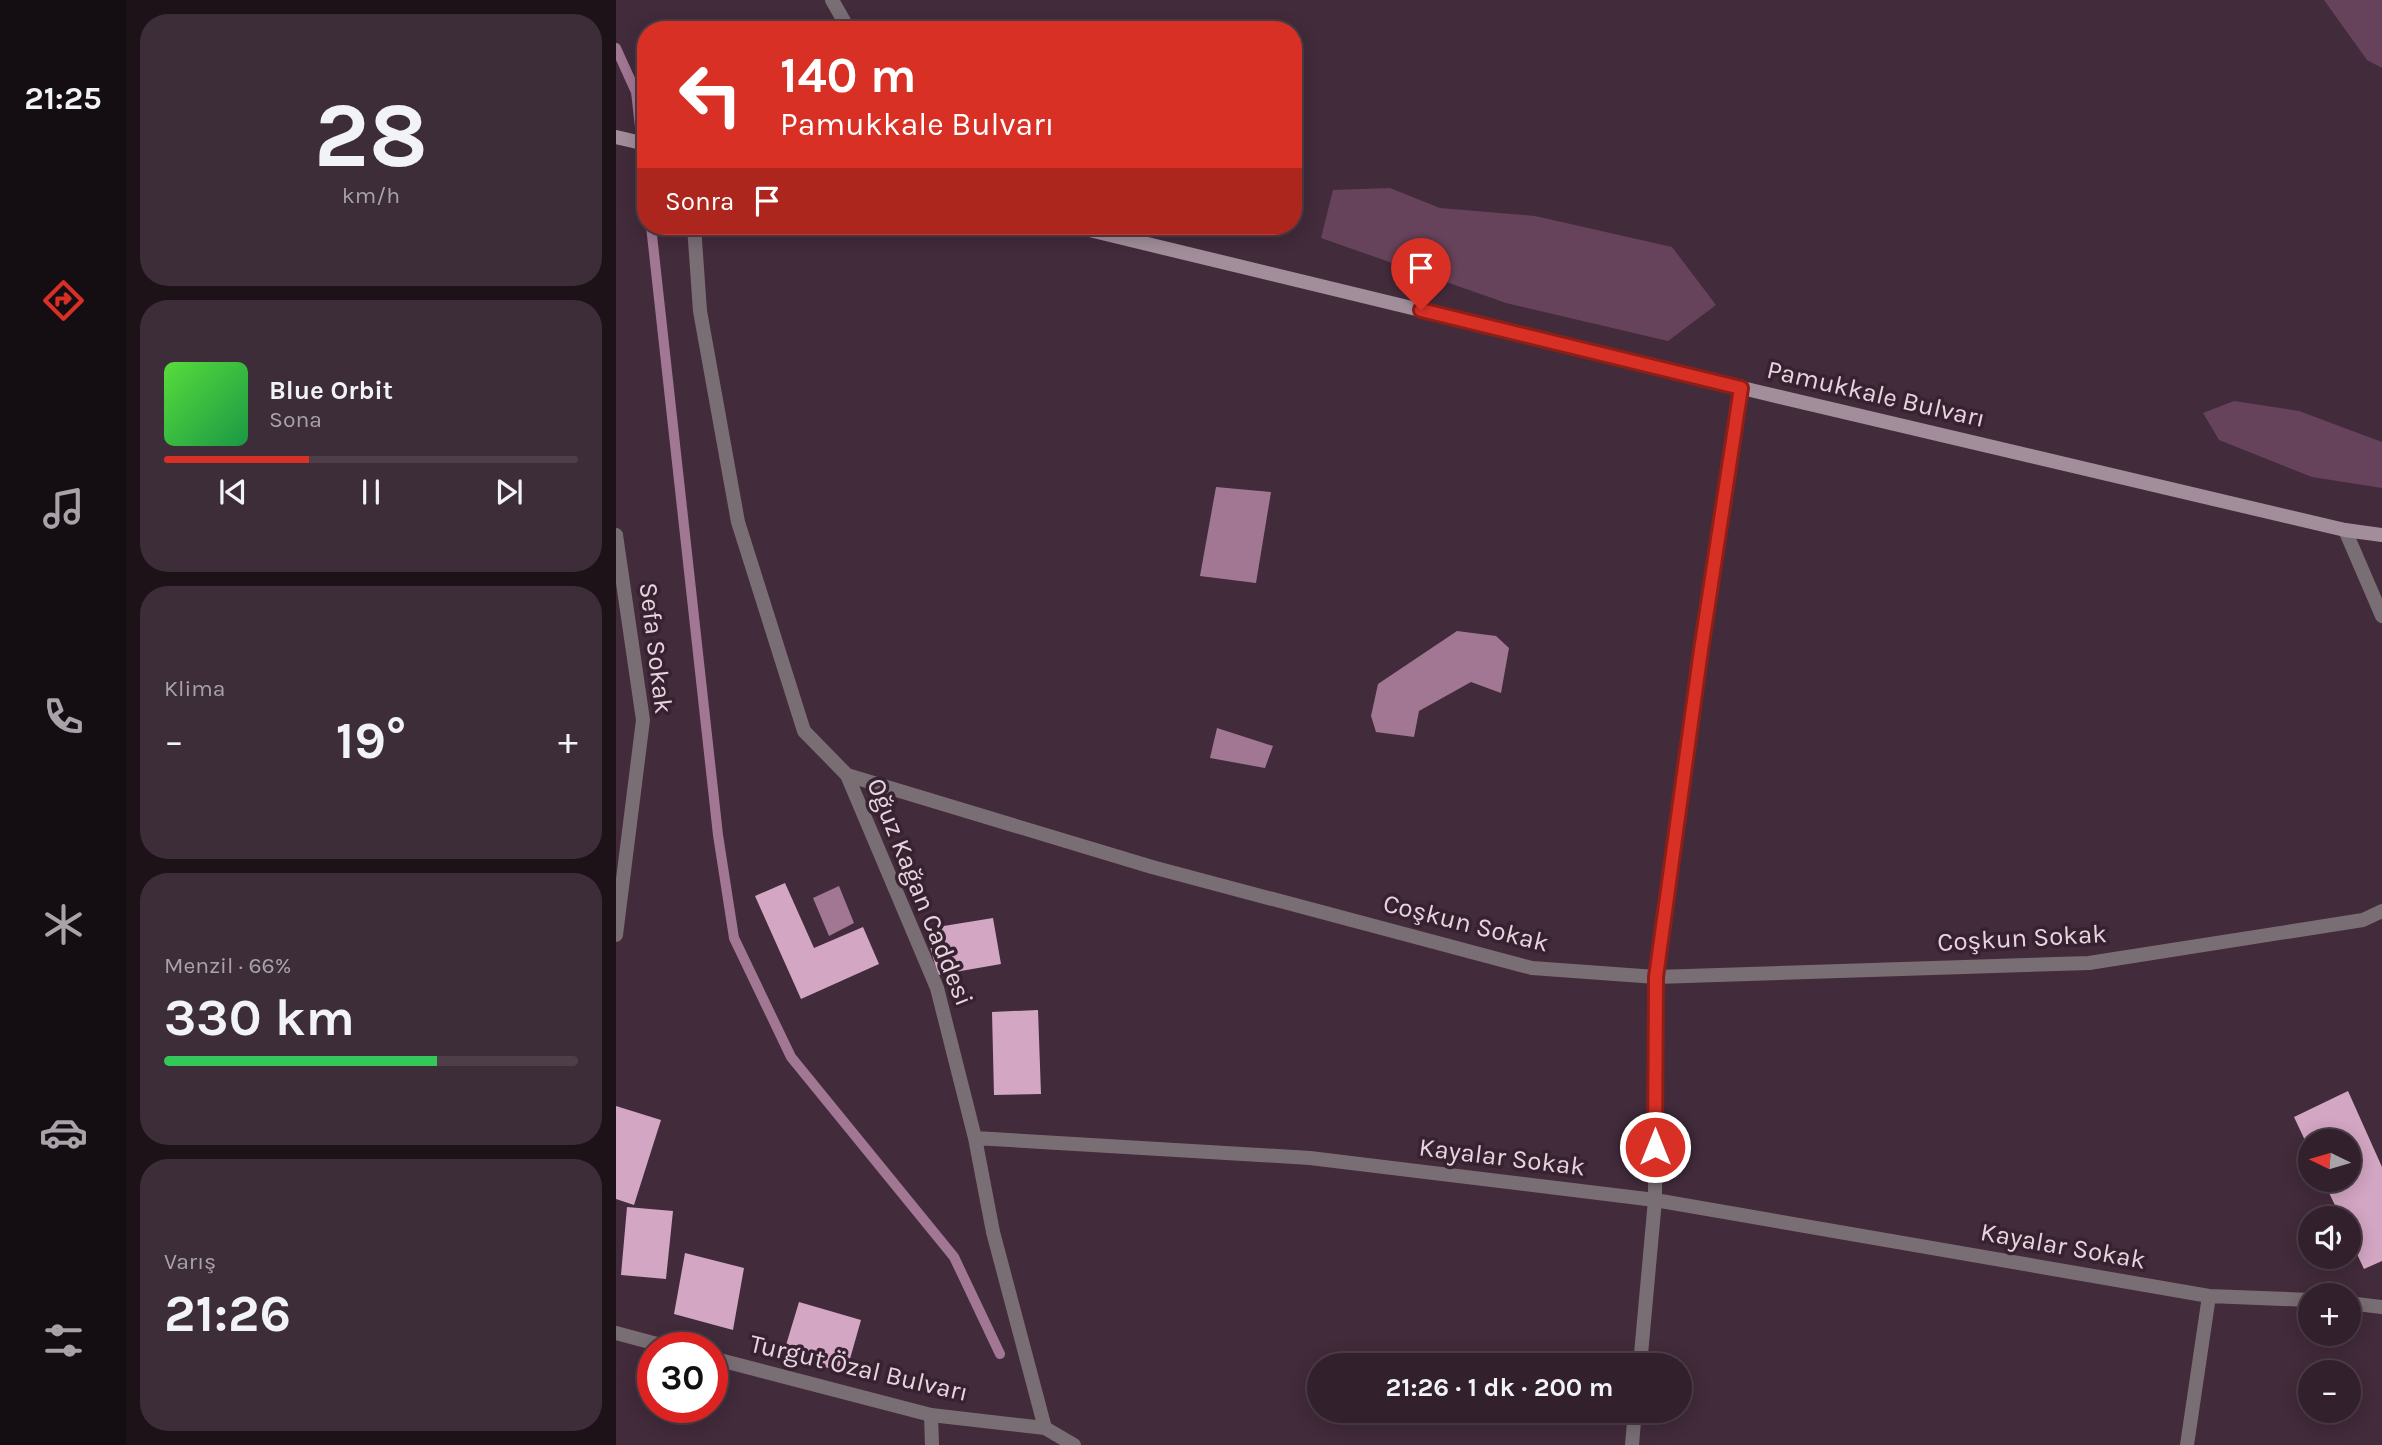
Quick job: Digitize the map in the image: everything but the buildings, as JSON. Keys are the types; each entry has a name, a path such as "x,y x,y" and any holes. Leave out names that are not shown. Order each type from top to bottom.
{"main road":[{"path":"616,137 637,142"},
{"name":"Pamukkale Bulvarı","path":"1110,235 1741,388 2345,530 2382,535"}],"street":[{"path":"832,0 844,21"},
{"name":"Oğuz Kağan Caddesi","path":"695,235 700,311 738,522 804,732 847,775 937,988 975,1138 993,1232 1045,1428"},
{"path":"1641,1353 1654,1200 1656,977 1701,650 1741,388"},
{"path":"2345,530 2382,616"},
{"name":"Sefa Sokak","path":"616,535 643,720 616,935"},
{"name":"Coşkun Sokak","path":"847,775 1152,867 1532,968 1656,977 2089,963 2363,920 2382,911"},
{"name":"Kayalar Sokak","path":"975,1138 1310,1158 1654,1200 2208,1296 2298,1300"},
{"path":"2187,1445 2208,1296"},
{"path":"2361,1305 2382,1307"},
{"path":"616,1333 637,1339"},
{"name":"Turgut Özal Bulvarı","path":"728,1362 931,1415 1045,1428 1074,1445"},
{"path":"931,1415 932,1445"},
{"path":"1632,1445 1634,1423"}],"shaded area":[{"path":"2324,0 2382,0 2382,68 2367,60"},
{"path":"1390,188 1440,208 1535,216 1672,247 1716,305 1668,341 1506,303 1321,238 1333,190"},
{"path":"2234,401 2299,411 2382,442 2382,488 2312,477 2219,440 2203,413"},
{"path":"1216,487 1271,492 1256,583 1200,576"},
{"path":"1457,631 1496,636 1509,648 1501,693 1471,682 1419,711 1414,737 1376,732 1371,716 1378,684"},
{"path":"1217,728 1273,746 1265,768 1210,758"},
{"path":"839,886 854,923 829,936 813,898"}],"waterway":[{"path":"616,48 636,92 637,101"},
{"path":"652,235 718,835 734,938 791,1057 954,1257 1000,1354"}],"route":[{"path":"1421,310 1741,388 1701,650 1656,977 1655,1147"}]}
